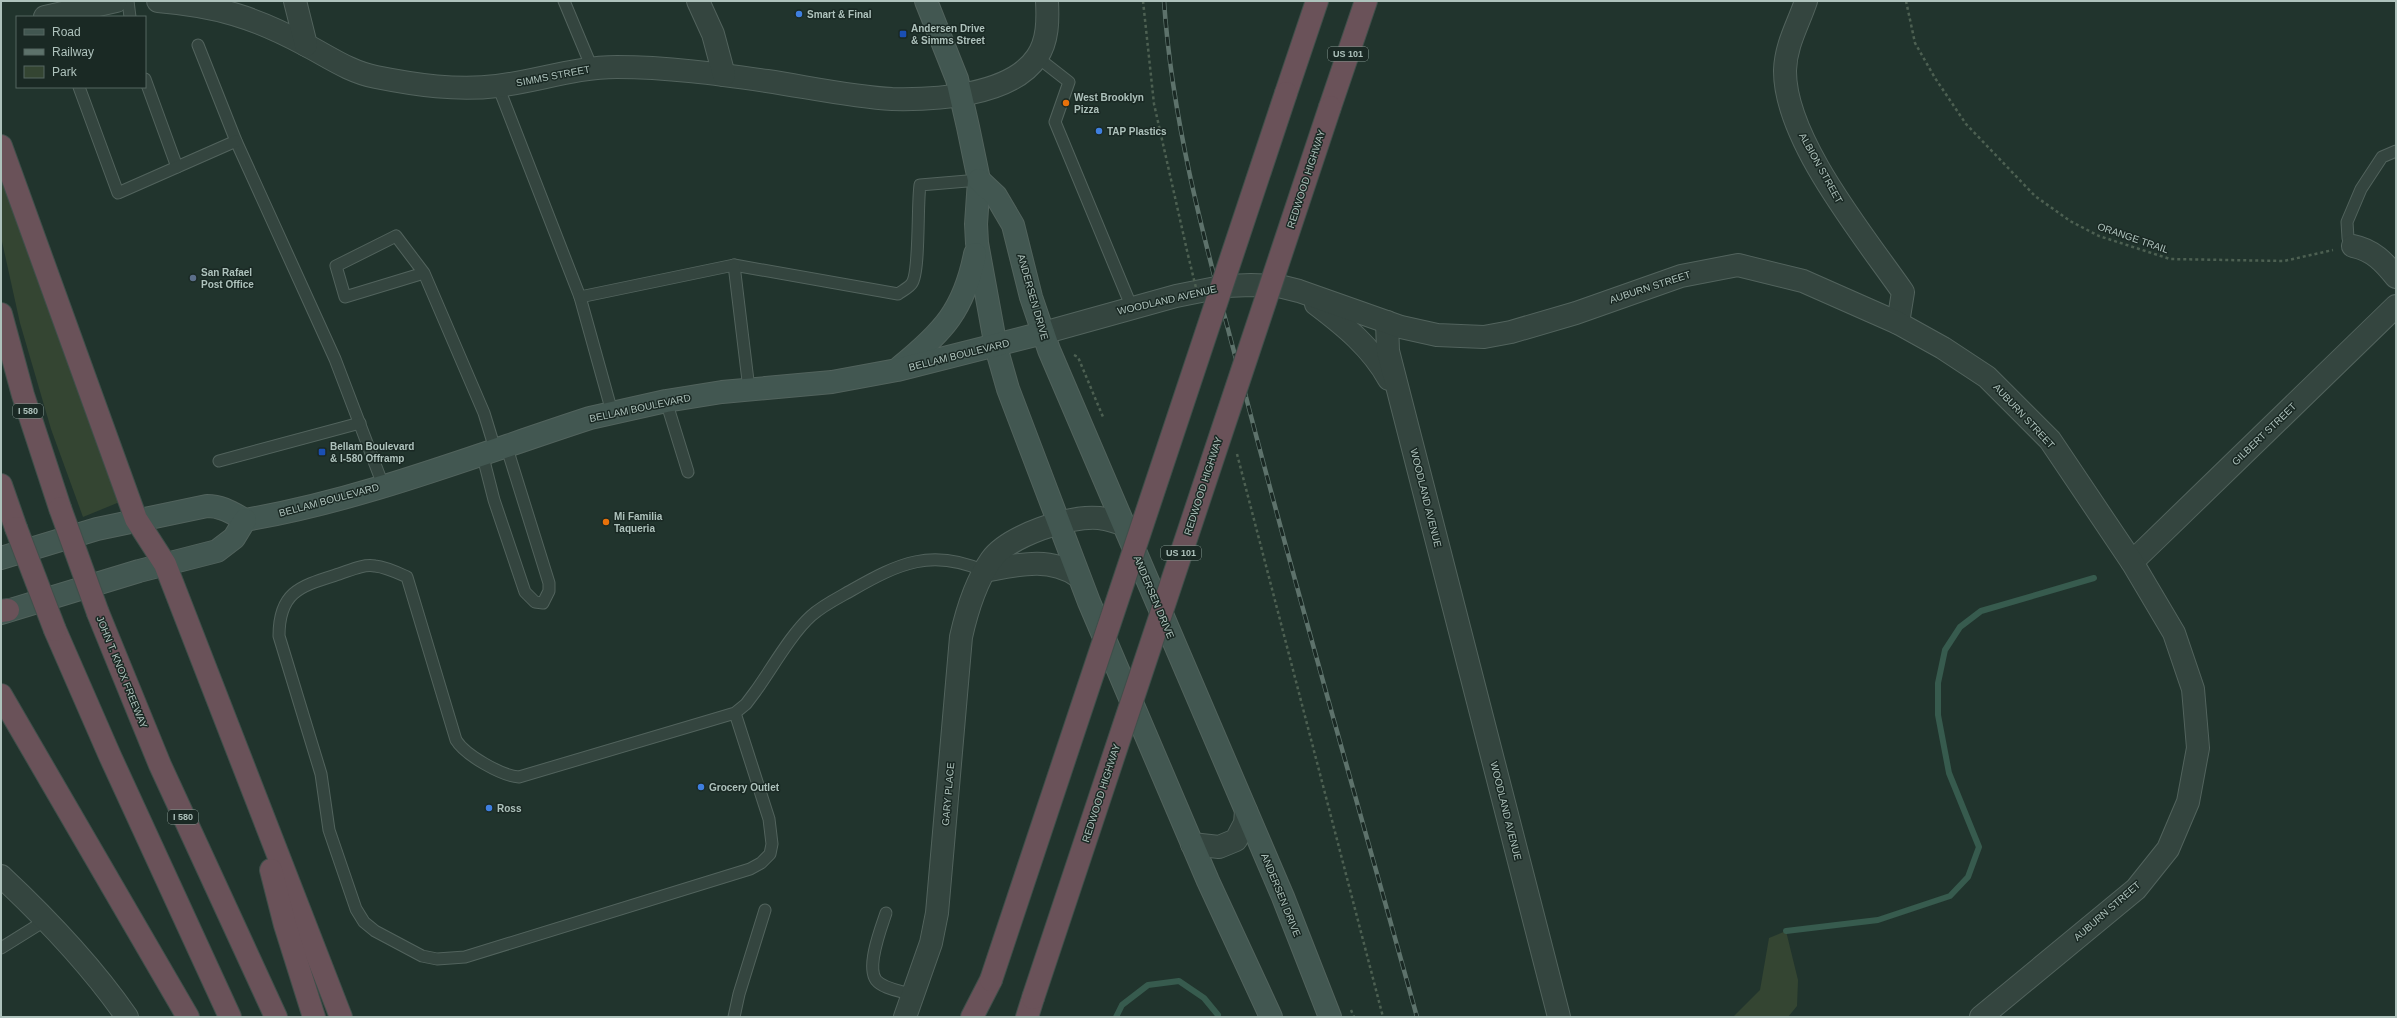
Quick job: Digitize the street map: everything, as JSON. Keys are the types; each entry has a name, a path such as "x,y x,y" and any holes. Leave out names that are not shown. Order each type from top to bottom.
{"highway":[{"path":"978,1017 1317,1"},
{"name":"REDWOOD HIGHWAY","path":"1030,1008 1366,1"},
{"path":"1,146 136,519 165,564 341,1017"},
{"name":"JOHN T. KNOX FREEWAY","path":"1,314 25,402 60,508 98,613 160,765 276,1017"},
{"path":"1,485 55,630 110,756 230,1017"},
{"path":"1,696 188,1017"},
{"path":"258,806 277,895 314,1017"},
{"path":"972,1017 991,980"}],"main road":[{"path":"926,1 950,59 962,96 979,180 976,218 977,243 996,347 1008,389 1078,576 1192,844 1271,1017"},
{"name":"ANDERSEN DRIVE","path":"979,180 996,196 1013,225 1043,333 1246,811 1330,1017"},
{"path":"896,370 929,342 953,315 966,290 977,243"},
{"name":"BELLAM BOULEVARD","path":"245,520 308,507 383,485 612,412 666,400 749,389 832,382 896,370 996,347 1043,333"},
{"path":"1,558 136,519 184,509 216,506 245,520 234,538 217,551 165,564 3,611"}],"street":[{"path":"48,16 89,4 116,1"},
{"name":"SIMMS STREET","path":"158,1 222,9 250,18 306,44 347,68 374,77 437,87 467,89 498,86 592,68 655,69 724,75 892,98 962,96 1004,83 1027,69 1037,57 1045,42 1048,17 1047,1"},
{"path":"295,1 306,44"},
{"path":"698,1 713,34 724,75"},
{"name":"ALBION STREET","path":"1806,1 1789,42 1785,70 1788,99 1801,132 1832,191 1902,292 1898,323"},
{"path":"2353,246 2361,248 2381,258 2396,278"},
{"name":"AUBURN STREET","path":"1387,322 1437,335 1484,338 1511,332 1576,313 1681,276 1738,265 1803,281 1898,323 1943,348 1987,377 2050,440 2132,562 2174,633 2193,689 2198,748 2188,802 2168,849 2136,889 1981,1017"},
{"name":"WOODLAND AVENUE","path":"1043,333 1132,308 1226,286 1279,286 1299,291 1387,322 1388,351 1559,1017"},
{"path":"1299,291 1344,325 1369,349 1380,363 1401,399"},
{"name":"GILBERT STREET","path":"2132,562 2396,306"},
{"name":"GARY PLACE","path":"905,1017 931,943 941,887 961,637 966,612 984,571 1001,549 1011,542 1059,523 1099,518 1123,524"},
{"path":"984,571 1048,564 1059,565 1078,576"},
{"path":"1192,844 1219,847 1236,840 1245,823 1246,811"},
{"path":"1,876 46,920 91,970 127,1017"}],"lane":[{"path":"128,1 130,16"},
{"path":"564,1 592,68"},
{"path":"198,46 236,141 335,360 383,485"},
{"path":"1037,57 1069,82 1055,122 1132,308"},
{"path":"146,81 177,167"},
{"path":"498,86 580,297 612,412"},
{"path":"80,88 118,193 236,141"},
{"path":"2353,246 2348,238 2347,222 2361,190 2382,157 2396,151"},
{"path":"580,297 734,265 898,294 912,284 916,272 917,204 920,185 979,180"},
{"path":"424,273 345,297 336,266 396,236 424,273 484,413 494,449 549,583 549,590 543,603 535,602 525,592 494,500 494,449"},
{"path":"734,265 749,389"},
{"path":"666,400 688,472"},
{"path":"219,461 360,423"},
{"path":"735,713 771,830 770,854 761,864 750,869 465,957 437,960 422,956 375,931 364,922 356,909 329,830 321,774 279,636 279,623 282,608 288,597 297,589 364,566 386,568 406,577 456,740 466,751 511,776 528,776 735,713 750,698 811,616 873,578 925,560 946,559 965,563 984,571"},
{"path":"734,1017 739,994 765,910"},
{"path":"886,913 872,960 874,976 876,980 884,986 913,995"},
{"path":"1,948 46,920"}],"path":[{"path":"1143,1 1154,104 1188,255"},
{"name":"ORANGE TRAIL","path":"1906,1 1915,43 1935,78 1966,124 2035,196 2070,221 2099,236 2134,249 2170,259 2284,261 2353,246"},
{"path":"1235,448 1383,1017"}],"green space":[{"path":"1,168 122,501 83,517 51,429 20,323 1,237"},
{"path":"1786,931 1798,980 1797,1006 1788,1017 1733,1017 1760,990 1769,938"}],"waterway":[{"path":"1786,931 1878,920 1950,896 1968,877 1979,847 1949,773 1938,715 1938,683 1945,650 1960,627 1981,611 2094,578"},
{"path":"1116,1017 1122,1005 1148,985 1179,981 1204,998 1218,1015"}],"railway":[{"path":"1164,1 1176,102 1185,151 1207,250 1287,553 1417,1017"}],"place":[{"name":"Smart & Final","path":"799,14"},
{"name":"Andersen Drive & Simms Street","path":"903,34"},
{"name":"West Brooklyn Pizza","path":"1066,103"},
{"name":"TAP Plastics","path":"1099,131"},
{"name":"San Rafael Post Office","path":"193,278"},
{"name":"Bellam Boulevard & I-580 Offramp","path":"322,452"},
{"name":"Mi Familia Taqueria","path":"606,522"},
{"name":"Grocery Outlet","path":"701,787"},
{"name":"Ross","path":"489,808"}]}
